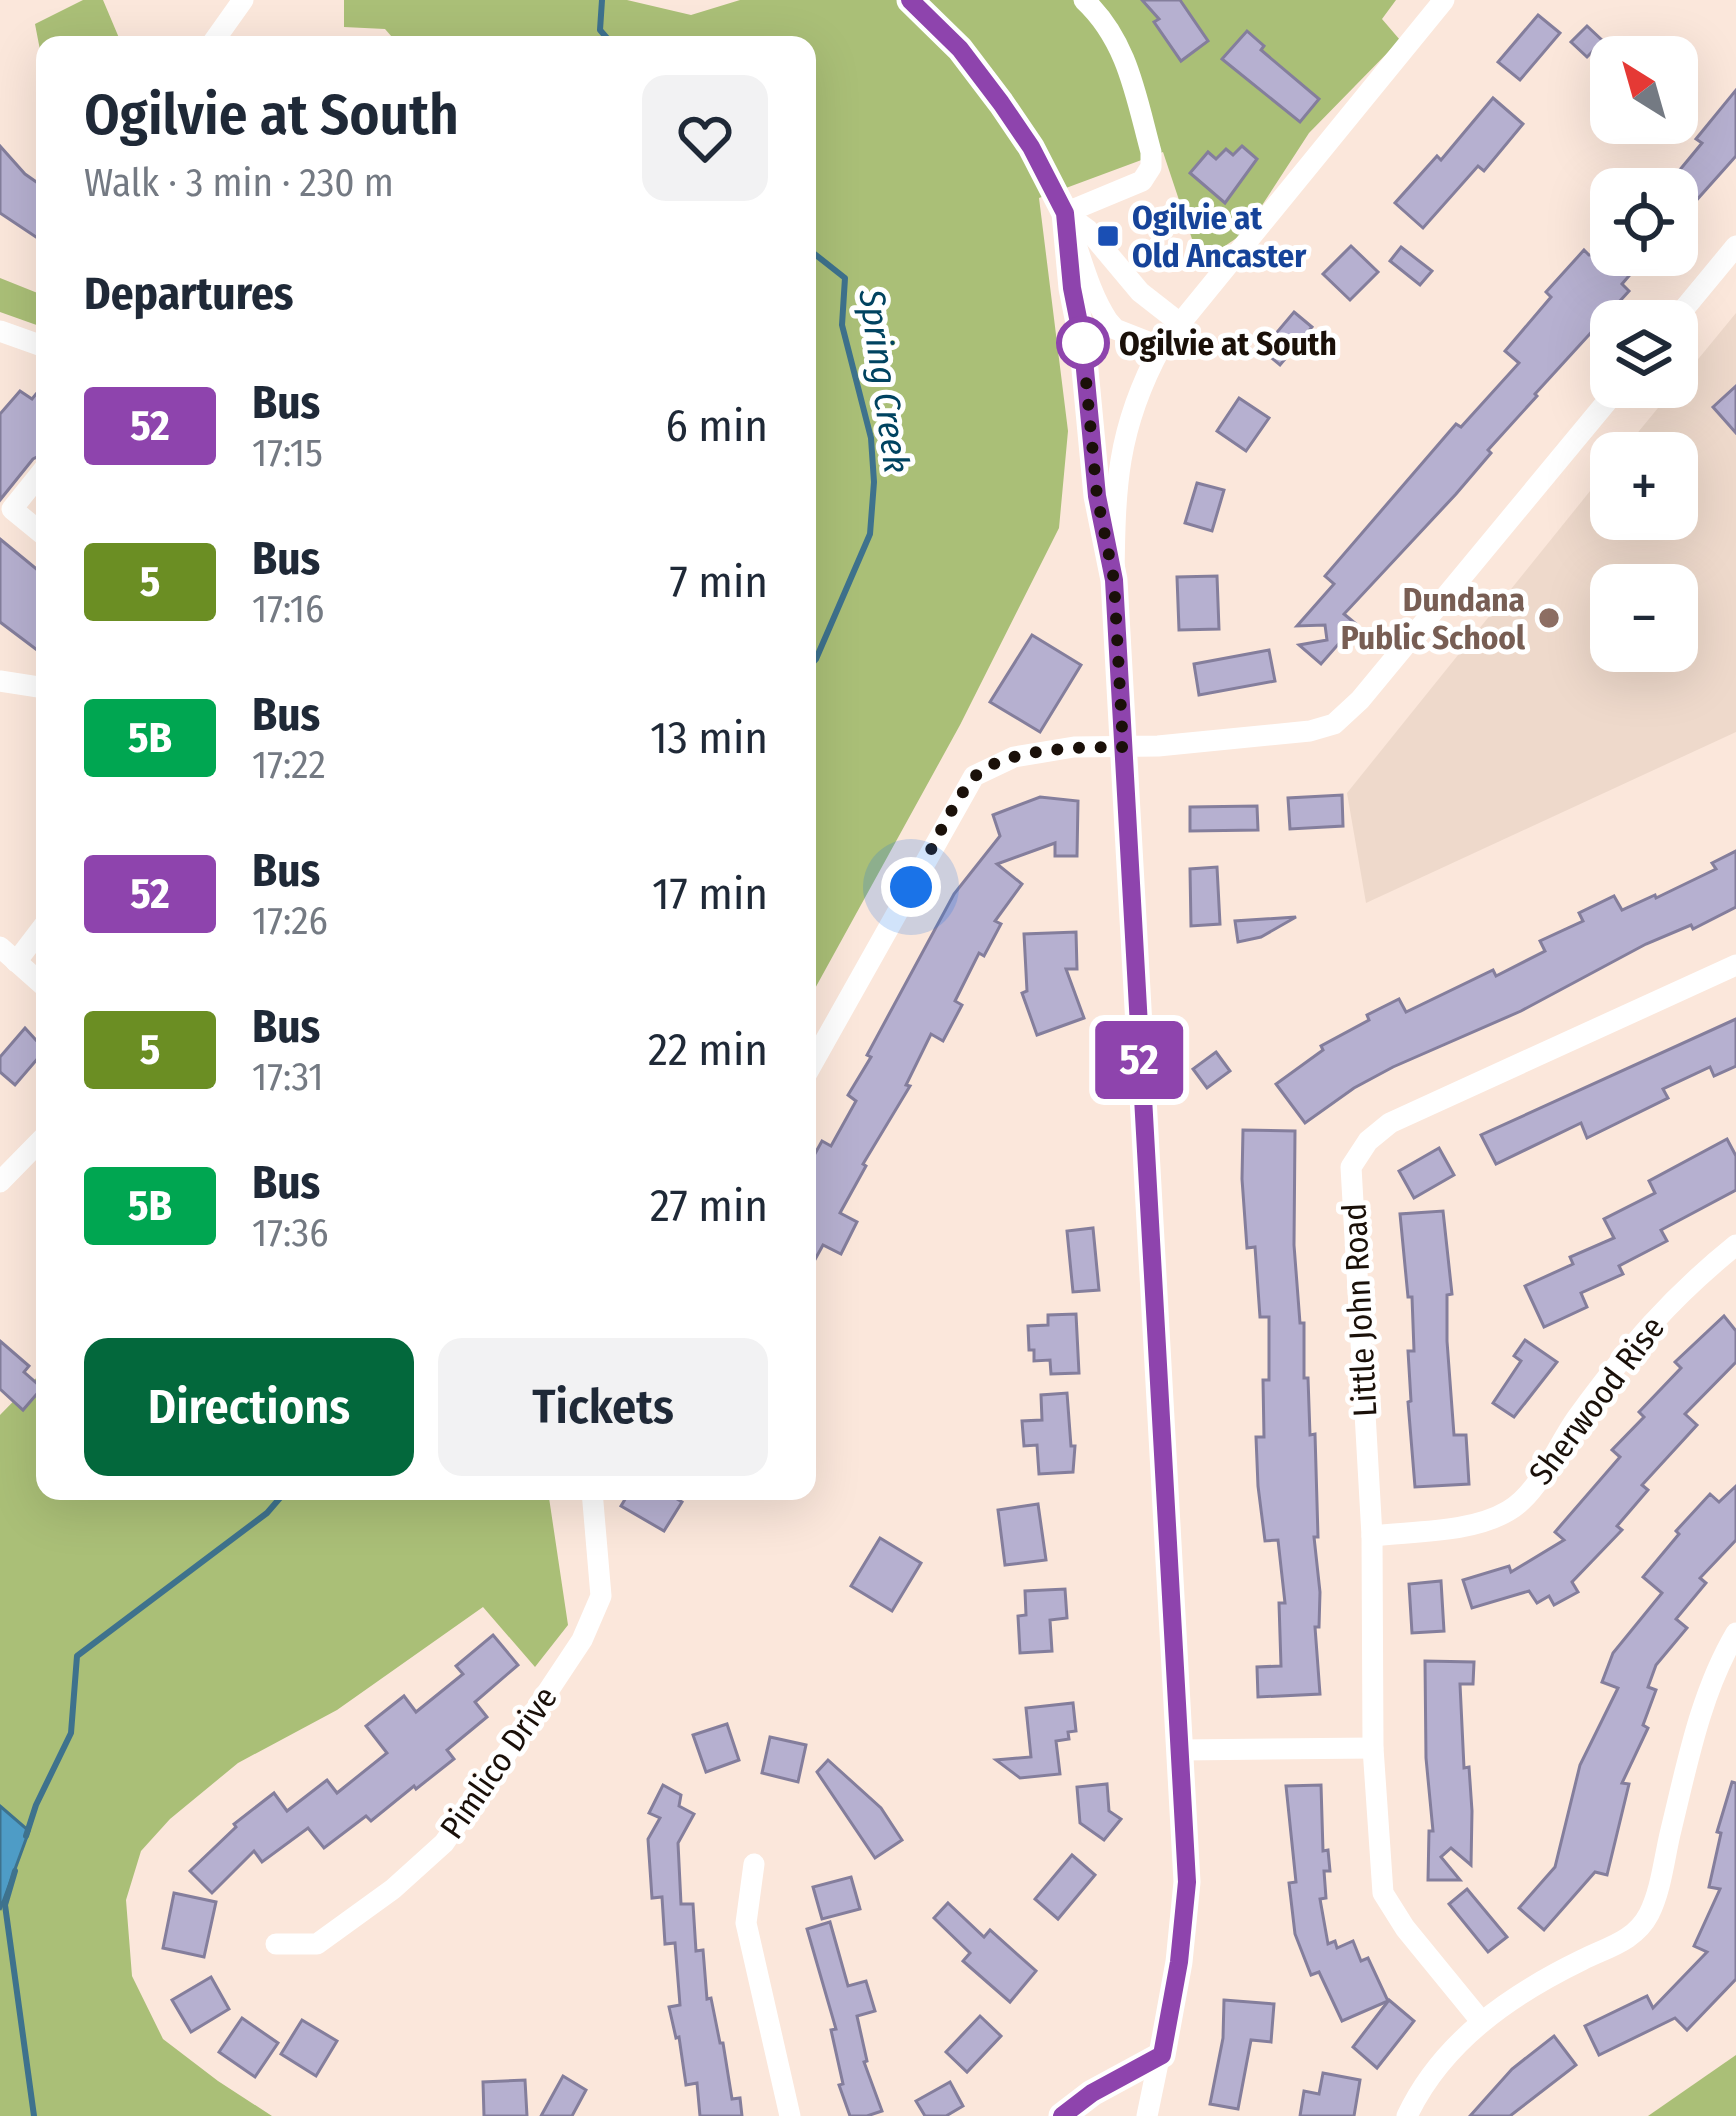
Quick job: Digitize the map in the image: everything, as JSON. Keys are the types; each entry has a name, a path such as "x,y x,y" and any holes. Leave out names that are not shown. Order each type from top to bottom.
{"street":[{"path":"217,36 243,0"},
{"path":"910,0 960,49 1031,147 1065,213 1108,321 1161,347"},
{"path":"1065,213 1142,181 1151,167 1151,152 1121,47 1102,16 1084,0"},
{"path":"1147,2116 1179,1962 1187,1882 1114,580 1121,447 1161,347 1444,0"},
{"path":"1065,213 1088,230 1140,292 1180,324"},
{"path":"1065,213 1097,496 1114,580"},
{"path":"1691,300 1736,246"},
{"path":"0,331 36,344"},
{"path":"816,1057 974,776 1014,757 1074,747 1310,731 1334,724 1360,700 1602,408"},
{"path":"36,479 12,509 36,529"},
{"path":"0,681 36,687"},
{"path":"36,931 8,954 36,979"},
{"name":"Little John Road","path":"1481,2021 1405,1928 1383,1893 1373,1748 1372,1536 1351,1167 1368,1141 1390,1123 1736,965"},
{"path":"0,1182 36,1145"},
{"name":"Sherwood Rise","path":"1372,1536 1471,1524 1509,1511 1536,1484 1564,1434 1632,1343 1683,1287 1736,1245"},
{"name":"Pimlico Drive","path":"276,1944 316,1944 393,1889 444,1843 582,1640 601,1596 593,1500"},
{"path":"1407,2116 1420,2088 1481,2021 1585,1958 1619,1946 1648,1917 1696,1724 1736,1633"},
{"path":"1182,1750 1373,1748"},
{"path":"754,1864 746,1922 790,2116"},
{"path":"1062,2116 1092,2093 1162,2055"}],"shaded area":[{"name":"Dundana Public School","path":"1736,313 1736,732 1366,903 1347,793 1590,491 1590,540 1698,540 1698,432 1638,432 1658,408 1698,408 1698,359"}],"green space":[{"path":"83,0 103,0 118,36 37,36 35,24"},
{"path":"344,0 627,0 691,15 740,0 1396,0 1382,19 1400,40 1309,133 1244,233 1200,263 1163,152 1039,198 1068,431 1059,528 960,725 816,987 816,36 391,36 385,29 344,27"},
{"path":"0,278 36,292 36,325 0,312"},
{"path":"36,1378 36,1500 549,1500 568,1625 535,1667 483,1607 337,1710 238,1763 170,1819 141,1851 126,1900 132,1976 163,2039 272,2116 0,2116 0,1415"},
{"path":"1736,2055 1736,2116 1648,2116"}],"water":[{"path":"0,1806 29,1831 0,1910"}],"building":[{"path":"1142,0 1180,0 1208,41 1181,61 1154,22 1159,19"},
{"path":"1538,15 1560,33 1520,80 1498,62"},
{"path":"1587,26 1598,36 1590,36 1587,57 1571,42"},
{"path":"1247,31 1264,46 1261,50 1319,99 1300,122 1222,59"},
{"path":"1736,90 1736,156 1698,199 1698,168 1681,168 1702,143 1698,137"},
{"path":"1493,98 1523,124 1484,171 1478,166 1423,228 1395,203 1437,156 1441,160"},
{"path":"0,146 36,182 36,237 0,213"},
{"path":"1242,146 1257,159 1225,203 1190,173 1208,152 1216,159 1226,149 1233,155"},
{"path":"1351,246 1378,272 1350,300 1323,274"},
{"path":"1401,247 1432,271 1420,285 1390,261"},
{"path":"1584,250 1590,255 1590,276 1629,276 1622,284 1629,291 1621,300 1590,300 1590,334 1488,450 1491,453 1456,494 1344,614 1356,624 1321,664 1299,645 1327,640 1325,625 1297,626 1334,584 1325,576 1456,424 1461,427 1519,363 1505,351 1551,297 1546,292"},
{"path":"1294,312 1312,327 1280,365 1262,350"},
{"path":"1736,386 1736,433 1713,407"},
{"path":"20,391 32,399 36,394 36,458 0,500 0,414"},
{"path":"1239,398 1269,418 1246,451 1217,431"},
{"path":"1197,483 1224,490 1212,531 1185,523"},
{"path":"0,539 36,569 36,649 0,622"},
{"path":"1217,576 1219,629 1179,630 1177,577"},
{"path":"1032,635 1081,665 1040,732 990,702"},
{"path":"1269,650 1275,681 1199,695 1194,664"},
{"path":"1342,795 1343,826 1290,829 1288,798"},
{"path":"1040,797 1078,801 1077,856 1055,856 1055,843 997,864 1022,884 995,921 1001,924 984,956 979,953 955,1001 962,1005 943,1041 931,1034 906,1085 910,1086 863,1164 840,1213 857,1222 841,1254 823,1245 816,1258 816,1152 822,1141 831,1146 856,1101 848,1095 954,894 1000,836 993,815"},
{"path":"1257,806 1258,830 1190,831 1190,807"},
{"path":"1736,851 1736,907 1693,929 1691,925 1646,944 1521,1011 1393,1067 1305,1123 1276,1084 1323,1050 1321,1046 1369,1020 1367,1015 1399,999 1406,1012 1493,970 1496,976 1545,951 1540,941 1583,921 1579,913 1614,896 1622,910 1656,898 1716,869 1712,863"},
{"path":"1217,867 1220,924 1191,926 1190,869"},
{"path":"1296,917 1261,937 1238,942 1235,921"},
{"path":"1076,932 1077,969 1066,969 1084,1018 1037,1035 1022,993 1027,991 1024,934"},
{"path":"1736,1019 1736,1066 1714,1076 1710,1067 1663,1089 1668,1098 1587,1138 1581,1123 1496,1164 1481,1135"},
{"path":"25,1028 36,1040 36,1060 15,1085 0,1072 0,1057"},
{"path":"1216,1052 1230,1071 1207,1088 1193,1069"},
{"path":"1243,1130 1295,1131 1294,1245 1310,1435 1315,1434 1318,1537 1314,1537 1320,1592 1319,1627 1315,1627 1320,1694 1258,1697 1257,1667 1281,1666 1279,1603 1285,1603 1278,1540 1265,1541 1258,1486 1256,1437 1264,1437 1269,1317 1260,1317 1255,1247 1247,1248"},
{"path":"1727,1139 1736,1156 1736,1190 1661,1230 1667,1241 1619,1266 1623,1274 1581,1293 1587,1307 1544,1327 1525,1286 1573,1264 1570,1257 1614,1238 1604,1219 1655,1193 1649,1181"},
{"path":"1439,1148 1454,1175 1414,1198 1399,1171"},
{"path":"1443,1211 1452,1294 1447,1295 1447,1341 1454,1435 1466,1435 1469,1484 1415,1487 1408,1402 1408,1351 1414,1351 1412,1297 1408,1297 1400,1214"},
{"path":"1093,1228 1099,1290 1073,1292 1067,1231"},
{"path":"1076,1314 1079,1373 1051,1374 1050,1360 1034,1361 1028,1326 1048,1325 1048,1315"},
{"path":"1724,1316 1736,1331 1736,1362 1685,1414 1697,1425 1642,1485 1648,1490 1617,1526 1622,1530 1572,1582 1578,1592 1554,1605 1549,1596 1537,1603 1529,1591 1472,1608 1463,1580 1509,1566 1511,1572 1564,1540 1555,1532 1620,1457 1612,1450 1644,1417 1639,1412 1681,1368 1675,1362"},
{"path":"1525,1340 1557,1362 1514,1417 1493,1403 1521,1361 1514,1356"},
{"path":"0,1341 29,1366 24,1372 36,1383 36,1395 23,1410 0,1389"},
{"path":"1067,1393 1071,1446 1075,1446 1073,1472 1039,1474 1037,1445 1024,1446 1022,1421 1042,1420 1041,1395"},
{"path":"1736,1486 1736,1540 1700,1578 1706,1583 1676,1619 1687,1628 1656,1665 1648,1687 1656,1690 1643,1725 1648,1728 1622,1783 1629,1784 1607,1875 1595,1872 1544,1930 1519,1908 1555,1867 1580,1765 1618,1688 1602,1682 1613,1653 1662,1593 1643,1577 1710,1494 1719,1502"},
{"path":"625,1500 682,1502 664,1531 621,1506"},
{"path":"1038,1504 1046,1560 1005,1565 998,1510"},
{"path":"880,1538 921,1563 892,1611 851,1586"},
{"path":"1441,1581 1444,1631 1412,1633 1409,1584"},
{"path":"1065,1589 1067,1618 1050,1620 1052,1651 1020,1653 1018,1616 1026,1615 1025,1591"},
{"path":"493,1635 518,1665 475,1702 487,1717 447,1750 454,1759 416,1789 414,1786 371,1821 366,1816 324,1848 308,1828 262,1862 254,1851 212,1893 190,1871 234,1824 274,1793 287,1811 327,1780 337,1793 387,1753 366,1726 404,1696 416,1712 463,1674 456,1666"},
{"path":"1425,1661 1474,1662 1473,1684 1460,1684 1464,1768 1469,1767 1472,1811 1471,1865 1451,1848 1441,1857 1460,1880 1428,1880 1429,1831 1433,1831"},
{"path":"1073,1703 1076,1731 1068,1732 1069,1739 1056,1741 1060,1774 1020,1778 996,1760 1031,1757 1026,1708"},
{"path":"727,1724 739,1760 706,1772 693,1735"},
{"path":"770,1737 806,1745 798,1782 762,1773"},
{"path":"828,1760 881,1808 902,1840 875,1858 817,1772"},
{"path":"1732,1782 1736,1783 1736,1979 1687,2030 1675,2018 1599,2055 1585,2026 1647,1996 1653,2008 1707,1952 1694,1946 1720,1889 1709,1887 1721,1833 1717,1832"},
{"path":"1107,1784 1109,1811 1121,1819 1104,1840 1080,1823 1077,1787"},
{"path":"663,1785 681,1795 679,1806 694,1814 678,1843 681,1904 693,1904 696,1951 703,1950 707,1999 711,1998 723,2043 732,2099 740,2098 742,2116 700,2116 697,2083 686,2085 669,2007 680,2005 675,1943 665,1944 662,1897 652,1898 648,1839 660,1818 649,1813"},
{"path":"1321,1785 1323,1851 1328,1850 1330,1871 1324,1871 1326,1898 1320,1899 1328,1944 1335,1941 1337,1948 1353,1941 1361,1961 1368,1958 1388,2001 1342,2021 1319,1972 1311,1975 1295,1934 1289,1883 1296,1882 1286,1786"},
{"path":"1072,1855 1095,1875 1058,1919 1035,1899"},
{"path":"851,1877 860,1909 822,1919 813,1887"},
{"path":"1467,1889 1507,1937 1488,1952 1449,1904"},
{"path":"174,1893 216,1902 204,1957 163,1948"},
{"path":"948,1903 984,1937 990,1930 1036,1971 1010,2002 963,1961 970,1953 934,1918"},
{"path":"830,1922 848,1986 866,1981 875,2011 857,2016 864,2062 882,2111 867,2116 850,2116 839,2085 843,2084 831,2030 836,2029 807,1929"},
{"path":"211,1977 229,2009 191,2032 172,2000"},
{"path":"1224,2000 1274,2004 1271,2042 1251,2040 1238,2109 1210,2104 1223,2038"},
{"path":"1389,2000 1414,2021 1377,2068 1353,2047"},
{"path":"980,2016 1001,2036 967,2072 946,2052"},
{"path":"242,2018 278,2043 255,2077 219,2052"},
{"path":"302,2020 337,2041 316,2076 281,2054"},
{"path":"1554,2036 1576,2065 1510,2116 1470,2116 1512,2069"},
{"path":"1323,2073 1360,2080 1354,2116 1300,2116 1304,2091 1319,2094"},
{"path":"563,2076 586,2090 572,2116 541,2116"},
{"path":"525,2080 527,2116 484,2116 483,2082"},
{"path":"950,2082 963,2106 946,2116 925,2116 916,2101"}],"waterway":[{"name":"Spring Creek","path":"602,0 600,30 605,36"},
{"name":"Spring Creek","path":"816,255 845,278 842,325 871,438 874,482 870,534 816,659"},
{"name":"Spring Creek","path":"26,1836 71,1733 77,1656 278,1500"},
{"name":"Spring Creek","path":"15,1871 5,1905 34,2116"}],"bus line":[{"name":"52","path":"910,0 960,49 1001,103 1031,147 1065,213 1097,496 1114,580 1187,1882 1162,2055 1092,2093 1062,2116"}],"place":[{"name":"Ogilvie at Old Ancaster","path":"1108,236"},
{"name":"Ogilvie at South","path":"1083,343"},
{"name":"Dundana Public School","path":"1549,618"}],"route":[{"path":"911,887 974,776 1014,757 1074,747 1123,747 1114,580 1097,496 1082,338 1083,343"}]}
